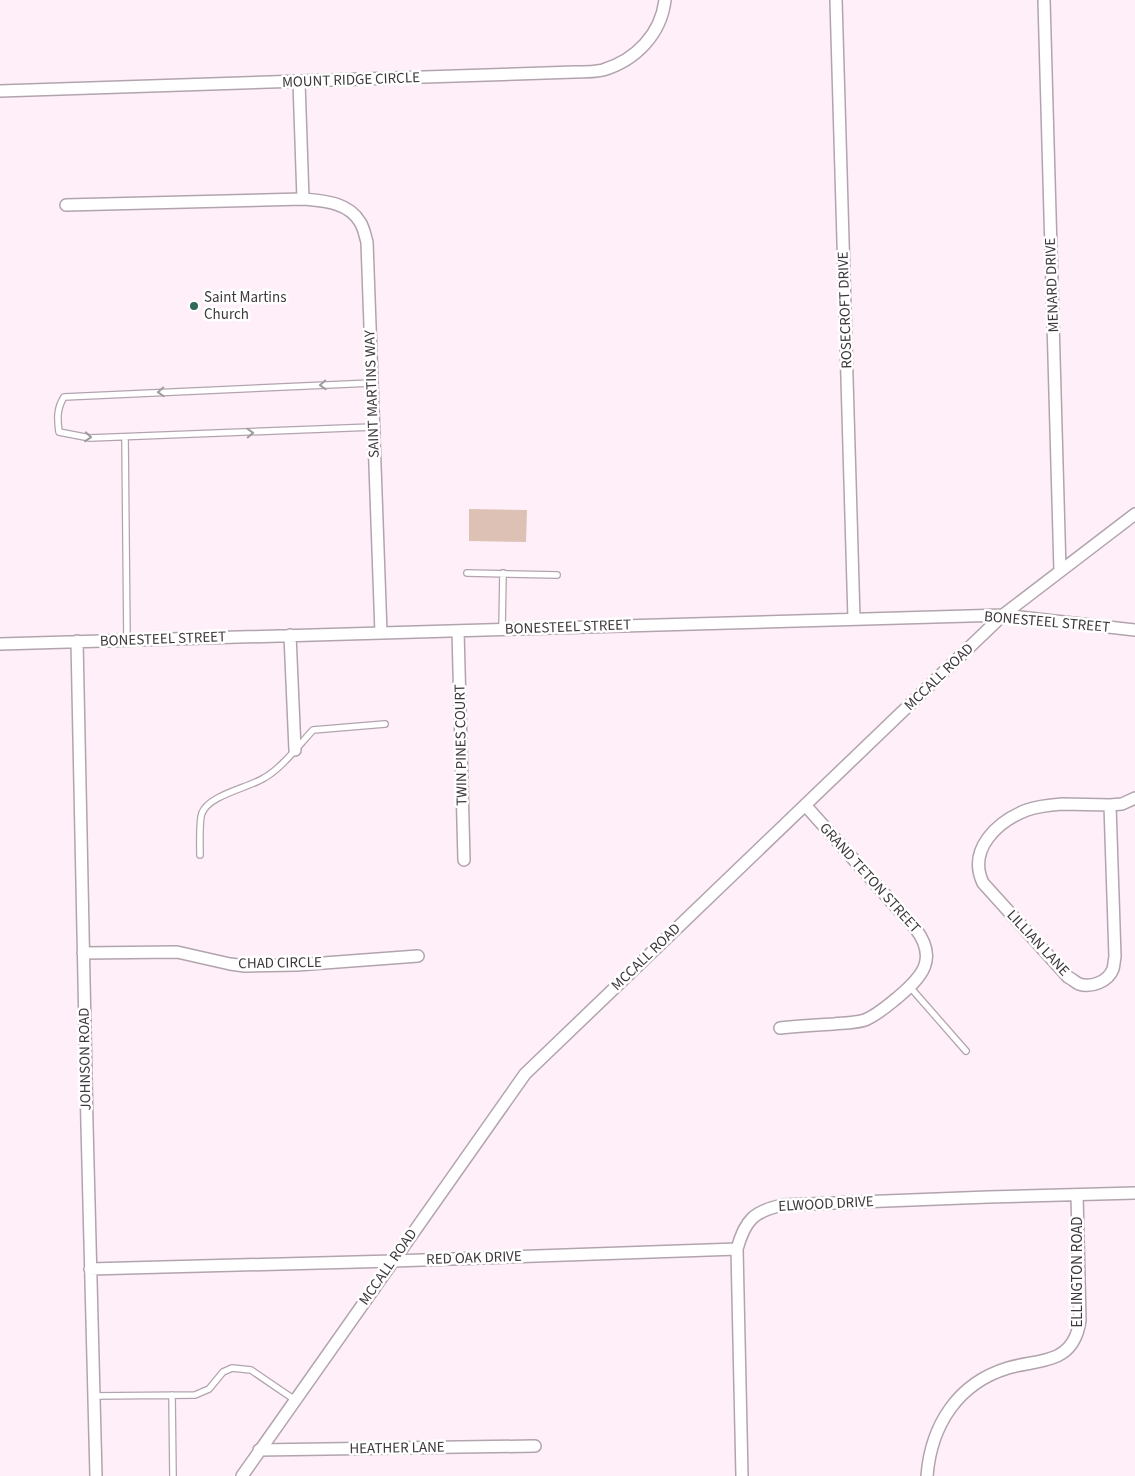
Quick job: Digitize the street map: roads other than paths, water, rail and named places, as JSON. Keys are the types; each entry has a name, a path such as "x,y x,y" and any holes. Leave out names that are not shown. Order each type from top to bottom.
{"street":[{"name":"MOUNT RIDGE CIRCLE","path":"0,91 602,70 623,62 644,45 658,25 665,0"},
{"name":"ROSECROFT DRIVE","path":"836,0 854,619"},
{"name":"MENARD DRIVE","path":"1044,0 1060,570"},
{"path":"299,82 303,199"},
{"name":"SAINT MARTINS WAY","path":"66,205 303,199 329,201 347,209 360,222 367,242 381,633"},
{"name":"MCCALL ROAD","path":"242,1476 525,1074 1004,615 1135,514"},
{"name":"BONESTEEL STREET","path":"0,644 1004,615 1135,630"},
{"name":"TWIN PINES COURT","path":"458,630 464,860"},
{"path":"290,635 295,750"},
{"name":"JOHNSON ROAD","path":"77,641 96,1476"},
{"name":"LILLIAN LANE","path":"1110,805 1115,957 1113,969 1106,978 1099,983 1088,985 1078,983 1068,977 983,883 978,868 980,849 1005,822 1028,810 1062,804 1122,804 1135,798"},
{"name":"GRAND TETON STREET","path":"780,1028 864,1020 878,1013 910,987 922,974 927,963 927,950 924,938 805,805"},
{"name":"CHAD CIRCLE","path":"83,953 177,952 245,966 297,965 418,956"},
{"name":"ELWOOD DRIVE","path":"742,1476 737,1248 742,1232 751,1218 765,1208 783,1205 1135,1193"},
{"name":"ELLINGTON ROAD","path":"927,1476 928,1462 934,1439 947,1411 956,1400 989,1375 1007,1368 1056,1357 1066,1350 1078,1332 1080,1320 1078,1195"},
{"name":"RED OAK DRIVE","path":"90,1269 393,1261 737,1248"},
{"name":"HEATHER LANE","path":"260,1450 535,1446"}],"lane":[{"path":"372,383 64,397 58,406 57,422 59,432 90,438 373,427"},
{"path":"125,437 127,640"},
{"path":"468,573 558,574"},
{"path":"502,629 503,573"},
{"path":"200,855 201,814 207,805 218,798 266,778 313,730 385,724"},
{"path":"910,987 966,1051"},
{"path":"93,1396 195,1395 209,1389 223,1372 232,1368 251,1370 294,1400"},
{"path":"172,1395 172,1476"}],"place":[{"name":"Saint Martins Church","path":"194,306"}]}
